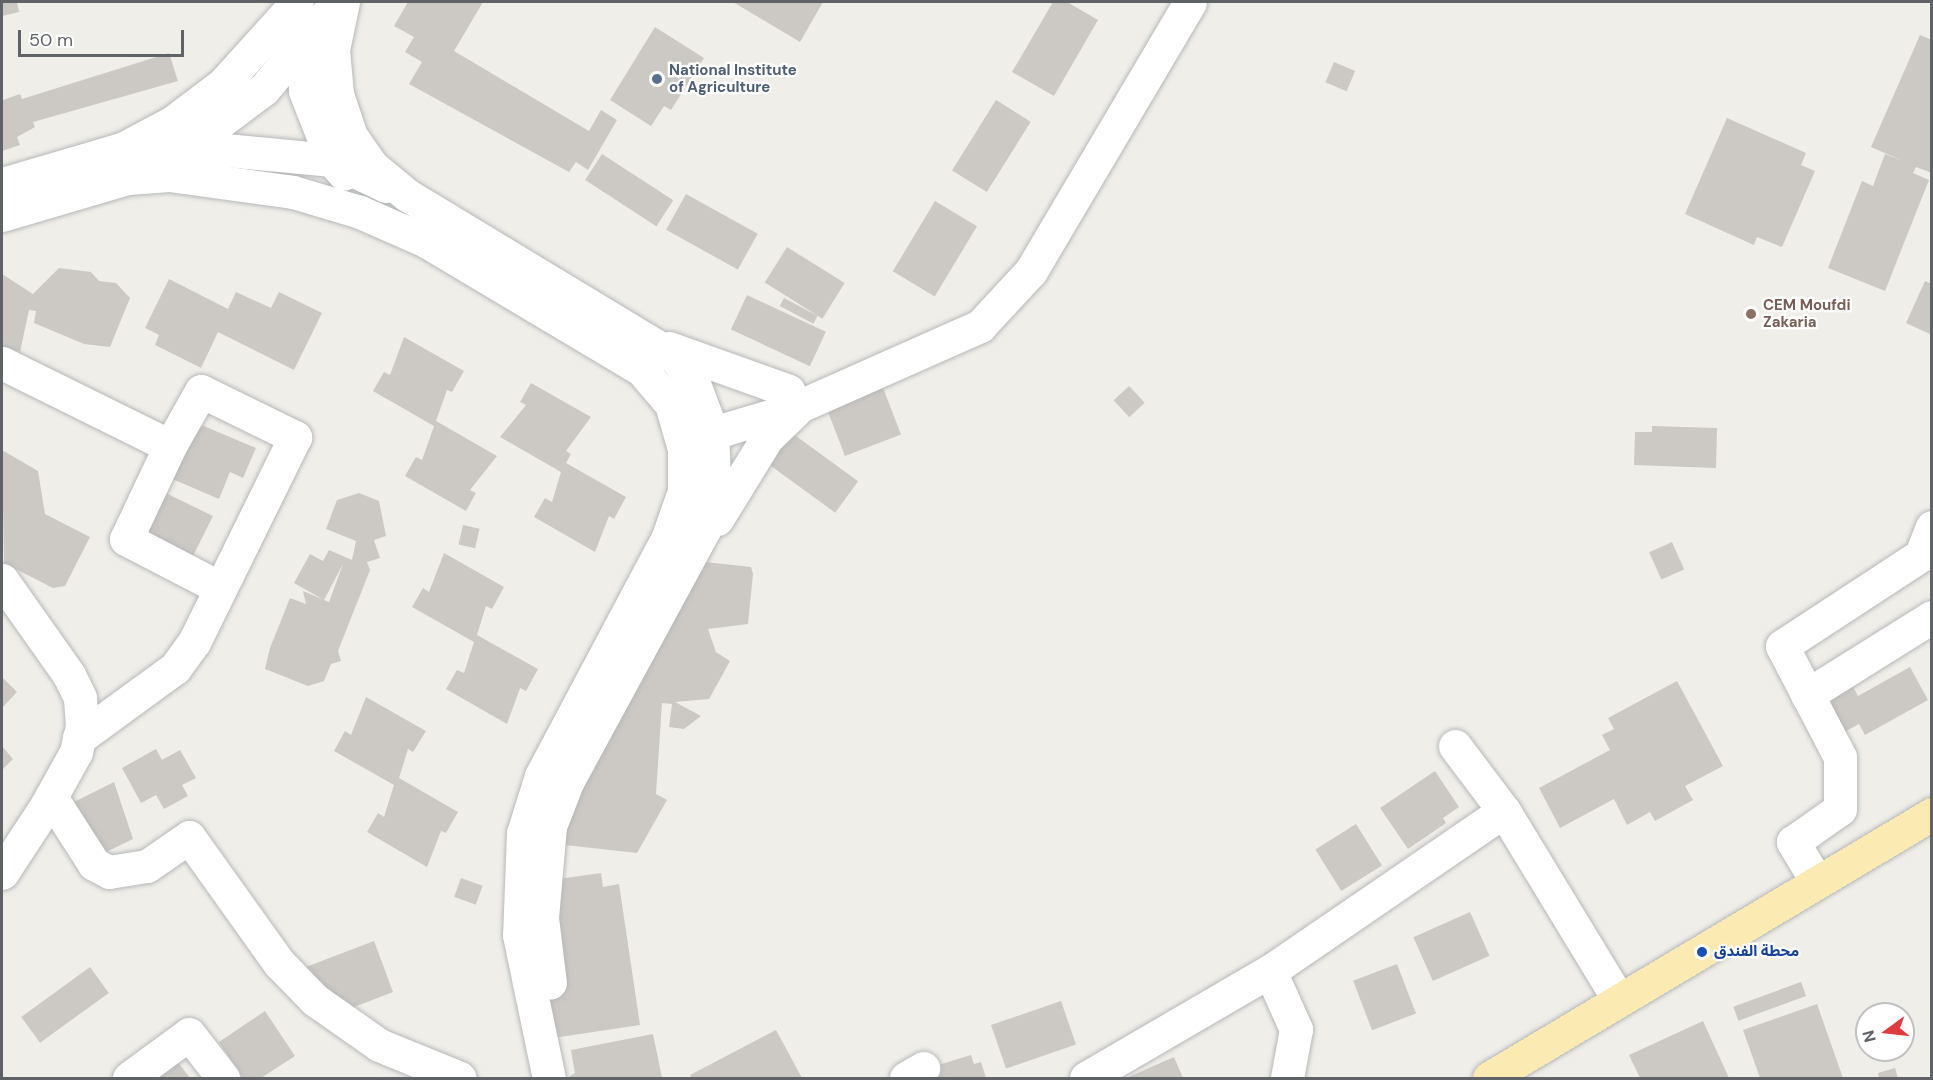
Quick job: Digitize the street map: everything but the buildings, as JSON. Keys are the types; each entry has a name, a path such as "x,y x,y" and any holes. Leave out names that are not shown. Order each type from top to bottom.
{"main road":[{"path":"1489,1078 1932,814"}],"street":[{"path":"2,215 125,164 173,122 223,84 297,2"},
{"path":"312,2 299,52 305,91 332,160 386,224"},
{"path":"185,149 264,89 299,52 337,2"},
{"path":"343,2 333,50 337,94 357,144 373,167 407,195"},
{"path":"700,431 794,399 829,390 970,331 1004,304 1030,271 1190,2"},
{"path":"2,184 125,164 185,149 332,160 407,195 659,345 794,399"},
{"path":"125,164 169,175 293,192 386,224 426,241 641,369 671,404 700,431"},
{"path":"572,1078 544,948 542,873 550,826 568,780 704,530 715,500 700,431 693,381 659,345"},
{"path":"2,363 170,446"},
{"path":"79,738 175,668 220,588 295,437 201,391 170,446 126,539 220,588"},
{"path":"704,530 721,516 794,399"},
{"path":"549,1078 519,935 523,833 541,776 668,537 684,491 700,431"},
{"path":"1817,882 1793,842 1840,809 1840,757 1782,646 1921,555 1932,527"},
{"path":"2,580 73,682 80,698 79,738 51,797 2,873"},
{"path":"1807,695 1932,617"},
{"path":"1455,747 1504,811 1619,1000"},
{"path":"51,797 94,864 109,872 147,866 189,837 279,963 315,1000 379,1045 460,1078"},
{"path":"1086,1078 1270,971 1504,811"},
{"path":"1270,971 1296,1029 1287,1078"},
{"path":"129,1078 189,1034 223,1078"}],"place":[{"name":"National Institute of Agriculture","path":"657,79"},
{"name":"CEM Moufdi Zakaria","path":"1751,314"},
{"name":"محطة الفندق","path":"1702,952"}]}
